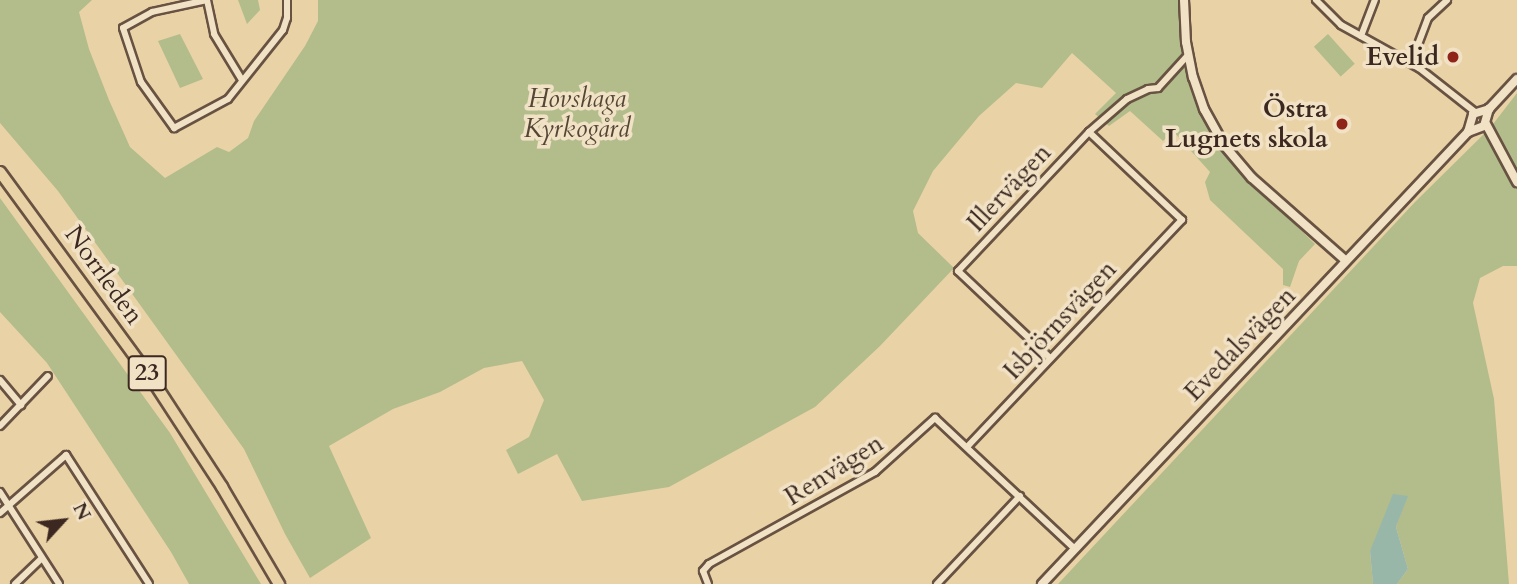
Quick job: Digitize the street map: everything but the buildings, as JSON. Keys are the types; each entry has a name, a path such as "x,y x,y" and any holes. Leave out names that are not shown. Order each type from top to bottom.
{"highway":[{"name":"Norrleden","path":"0,172 151,378 222,487 279,584"},
{"name":"Norrleden","path":"0,182 146,382 218,490 272,584"}],"street":[{"path":"242,79 214,34 207,0 152,12 127,24 123,34 141,82 174,128 223,104 283,30 288,9 287,0"},
{"path":"1184,0 1188,55 1204,108 1231,155 1252,178 1346,261"},
{"path":"1316,0 1335,22 1411,63 1466,107 1508,161 1517,182"},
{"path":"1362,36 1375,0"},
{"path":"1411,63 1428,18 1447,0"},
{"path":"1088,132 1127,99 1148,89 1158,88 1188,55"},
{"name":"Evedalsvägen","path":"1042,584 1517,79"},
{"name":"Isbjörnsvägen","path":"967,447 1182,220 1088,132"},
{"name":"Illervägen","path":"1050,358 958,271 1088,132"},
{"path":"0,426 48,376"},
{"path":"0,380 21,405"},
{"name":"Renvägen","path":"708,584 703,574 709,564 875,472 935,418 1075,549"},
{"path":"0,513 66,455 149,584"},
{"path":"0,492 59,584"},
{"path":"937,584 1020,496"},
{"path":"15,584 43,558"}],"green space":[{"name":"Hovshaga Kyrkogård","path":"0,0 92,0 79,12 89,49 109,100 130,147 165,178 217,147 229,152 248,138 254,121 305,46 318,21 318,0 1180,0 1186,64 1201,110 1234,165 1315,244 1299,261 1290,287 1283,285 1283,269 1210,200 1205,182 1210,172 1173,131 1163,141 1130,111 1109,126 1095,114 1116,93 1072,53 1042,88 1016,83 979,116 933,171 913,211 918,233 954,268 880,346 815,407 669,487 582,501 557,454 518,474 506,450 529,437 544,400 522,361 484,368 440,392 393,409 329,446 371,538 310,578 285,534 244,449 58,191 0,123"},
{"path":"238,0 258,0 260,10 247,24"},
{"path":"180,34 203,79 180,88 158,41"},
{"path":"1328,34 1355,64 1341,76 1314,47"},
{"path":"1517,93 1517,266 1503,266 1480,278 1473,303 1494,399 1509,584 1397,584 1408,569 1396,527 1407,496 1370,551 1373,584 1058,584 1415,202 1490,128"},
{"path":"0,198 170,433 261,584 189,584 171,552 47,363 0,312"}],"shaded area":[{"path":"1393,494 1408,496 1396,527 1408,569 1397,584 1373,584 1370,551"}],"place":[{"name":"Evelid","path":"1453,57"},
{"name":"Östra Lugnets skola","path":"1342,124"}]}
